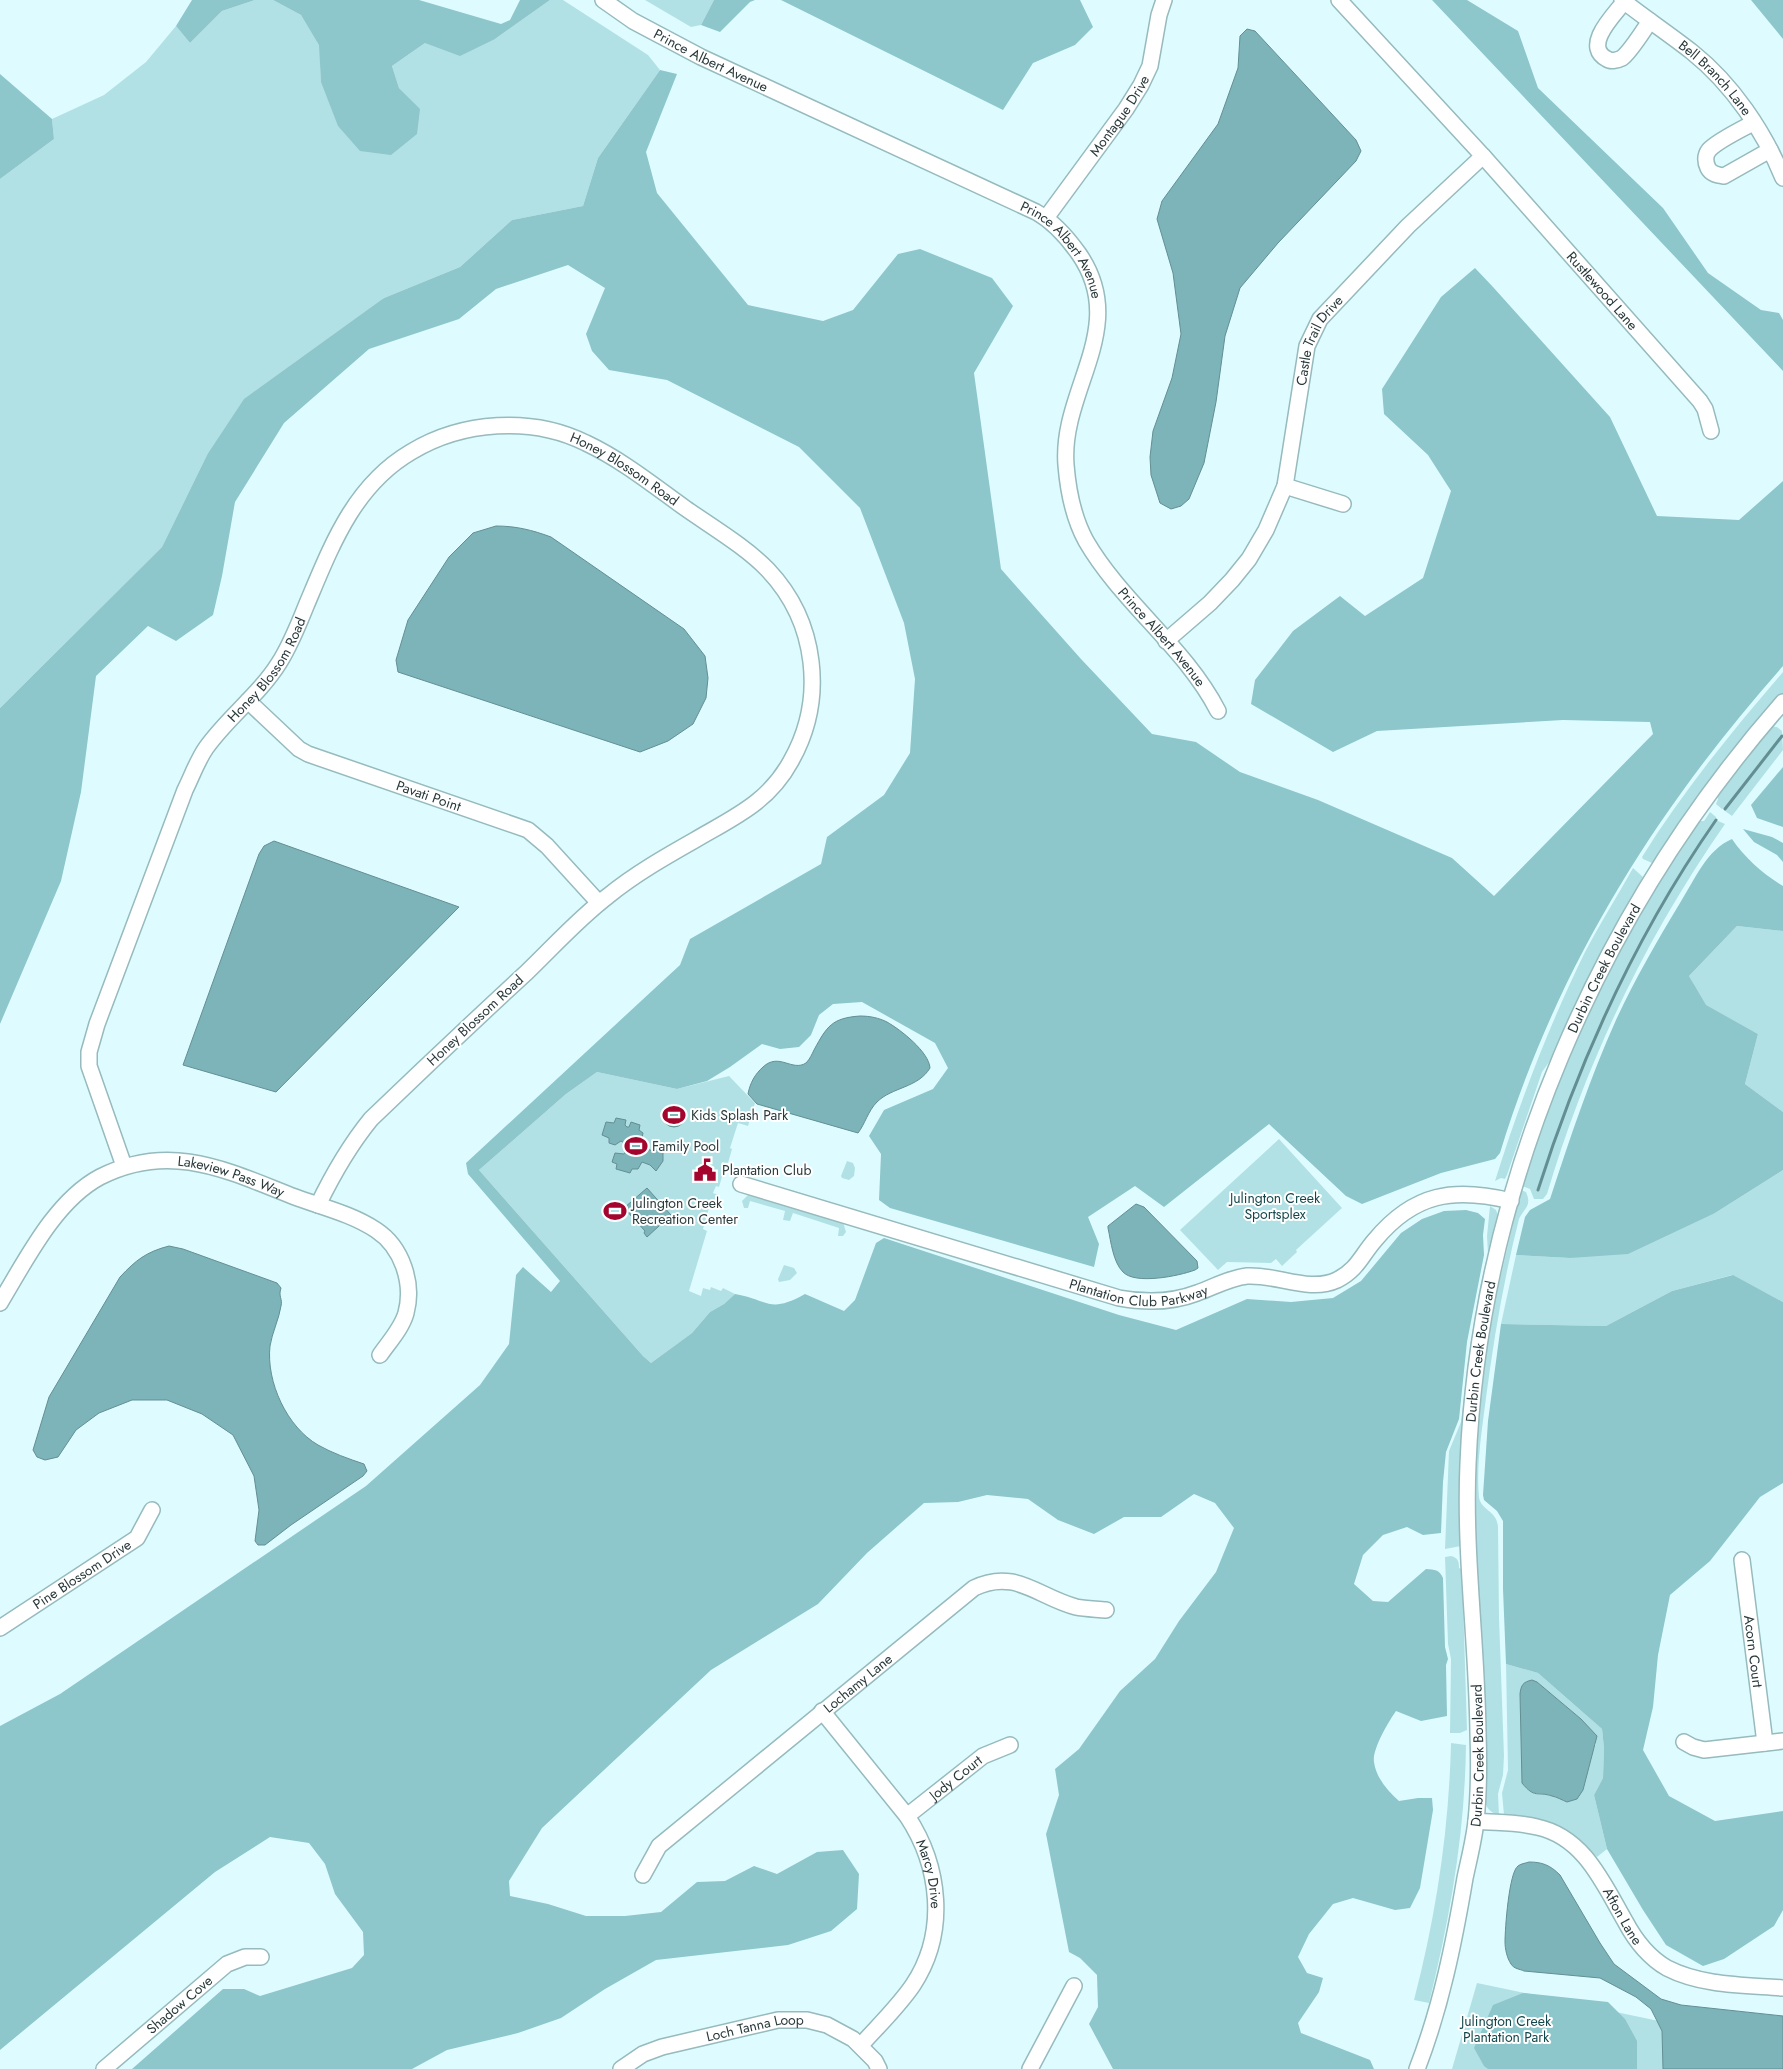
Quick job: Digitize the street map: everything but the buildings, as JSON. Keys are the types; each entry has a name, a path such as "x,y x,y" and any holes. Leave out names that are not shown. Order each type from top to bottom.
{"street":[{"name":"Prince Albert Avenue","path":"603,0 633,21 701,57 1046,218 1071,242 1084,262 1093,287 1098,313 1095,342 1073,407 1067,435 1066,463 1069,489 1076,516 1085,540 1102,566 1207,689 1218,710"},
{"name":"Montague Drive","path":"1046,218 1142,86 1150,66 1159,15 1164,0"},
{"path":"1339,0 1483,156"},
{"path":"1623,1 1598,36 1597,46 1600,53 1607,59 1614,61 1622,58 1650,21"},
{"name":"Bell Branch Lane","path":"1623,1 1692,52 1712,70 1729,89 1753,123 1770,150 1783,178"},
{"path":"1753,123 1710,149 1705,157 1706,165 1716,175 1724,176 1770,150"},
{"name":"Rustlewood Lane","path":"1483,156 1700,401 1706,409 1711,431"},
{"name":"Castle Trail Drive","path":"1166,641 1210,603 1232,580 1249,559 1266,530 1285,486 1307,346 1320,319 1408,226 1483,156"},
{"name":"Honey Blossom Road","path":"124,1166 89,1066 91,1040 185,790 198,762 207,747 277,666 289,646 344,521 355,502 390,466 411,451 460,431 484,426 535,427 562,433 582,440 603,451 724,535 766,568 794,605 810,650 813,680 812,706 803,737 790,764 762,799 740,815 654,863 599,903 371,1119 353,1141 337,1167 318,1205"},
{"path":"1285,486 1343,504"},
{"name":"Pavati Point","path":"248,701 299,749 308,754 528,830 548,846 599,903"},
{"name":"Durbin Creek Boulevard","path":"1417,2069 1438,2006 1450,1962 1476,1821 1478,1705 1468,1552 1468,1465 1474,1388 1484,1325 1511,1201 1558,1064 1580,1012 1614,945 1658,868 1688,823 1724,773 1783,702"},
{"name":"Lakeview Pass Way","path":"0,1303 54,1218 74,1195 98,1178 124,1166 147,1161 187,1160 230,1172 362,1222 387,1238 398,1253 407,1276 409,1295 406,1314 398,1330 380,1355"},
{"name":"Plantation Club Parkway","path":"742,1184 1119,1298 1148,1302 1182,1298 1246,1276 1263,1276 1308,1284 1330,1283 1353,1270 1388,1226 1404,1212 1420,1202 1440,1196 1461,1193 1490,1196 1511,1201"},
{"name":"Pine Blossom Drive","path":"0,1628 137,1538 152,1510"},
{"name":"Acorn Court","path":"1742,1560 1764,1743"},
{"name":"Lochamy Lane","path":"643,1874 659,1846 974,1588 986,1582 1009,1580 1076,1607 1106,1610"},
{"name":"Marcy Drive","path":"822,1711 907,1816 921,1840 932,1867 936,1888 934,1929 926,1959 903,1998 860,2045"},
{"path":"1684,1742 1693,1748 1704,1750 1783,1741"},
{"name":"Jody Court","path":"907,1816 983,1756 1010,1745"},
{"name":"Afton Lane","path":"1476,1821 1539,1827 1569,1841 1593,1865 1641,1947 1666,1967 1688,1977 1718,1982 1783,1988"},
{"name":"Shadow Cove","path":"104,2069 227,1964 245,1957 262,1957"},
{"path":"1030,2069 1074,1986"},
{"name":"Loch Tanna Loop","path":"622,2069 643,2054 662,2047 788,2019 827,2024 845,2033 860,2045 879,2069"}],"green space":[{"path":"192,0 255,0 222,11 190,43 176,26"},
{"path":"255,0 273,0 301,15 320,45 321,82 420,110 399,88 392,66 425,43 495,39 550,0 563,0 648,55 660,70 598,158 583,206 512,220 460,267 384,298 207,455 162,547 0,708 0,179 54,139 52,119 104,95 146,62 176,26 190,43 222,11"},
{"path":"273,0 419,0 501,24 510,20 520,0 550,0 495,39 460,56 425,43 392,66 399,88 420,109 417,134 391,155 360,151 338,126 321,82 319,45 301,15"},
{"path":"645,0 714,0 701,25 691,27"},
{"path":"714,0 755,0 750,2 720,32 701,25"},
{"path":"781,0 1080,0 1093,27 1075,45 1033,63 1003,110"},
{"path":"1432,0 1467,0 1518,31 1538,88 1663,208 1708,273 1761,310 1779,313 1783,320 1783,371"},
{"path":"1751,0 1783,0 1783,39"},
{"path":"660,70 677,74 646,152 657,193 748,305 823,321 853,310 898,254 920,249 992,278 1013,306 974,373 1001,569 1081,659 1152,734 1196,742 1240,772 1318,800 1452,858 1494,896 1653,734 1650,722 1563,720 1377,731 1333,752 1251,704 1255,680 1293,631 1340,596 1365,616 1423,578 1451,491 1428,455 1384,414 1382,389 1441,297 1475,268 1610,417 1657,516 1739,520 1783,481 1783,666 1737,720 1693,777 1652,834 1615,894 1581,956 1550,1019 1523,1085 1500,1153 1495,1159 1441,1173 1362,1204 1346,1196 1269,1124 1164,1207 1135,1186 1088,1217 1099,1244 1094,1267 890,1208 879,1200 881,1154 869,1136 884,1110 933,1089 948,1068 935,1043 862,1002 833,1004 819,1015 811,1035 799,1047 780,1049 762,1044 707,1081 677,1089 597,1072 566,1094 479,1170 651,1363 692,1333 710,1312 724,1304 735,1294 769,1304 776,1304 793,1300 805,1294 844,1311 855,1300 876,1243 884,1238 1119,1315 1176,1330 1247,1299 1291,1302 1333,1298 1361,1281 1401,1233 1422,1219 1444,1211 1466,1210 1478,1213 1485,1219 1483,1235 1484,1255 1467,1342 1459,1419 1446,1452 1441,1533 1423,1535 1407,1527 1383,1535 1363,1555 1354,1584 1373,1601 1388,1602 1426,1569 1438,1571 1443,1578 1445,1647 1448,1659 1446,1665 1447,1716 1421,1721 1396,1711 1382,1735 1374,1756 1375,1768 1380,1779 1399,1801 1432,1798 1433,1810 1420,1888 1410,1908 1395,1910 1353,1898 1333,1904 1309,1934 1298,1957 1307,1973 1323,1978 1319,1992 1298,2023 1301,2033 1370,2060 1374,2069 1113,2069 1089,2024 1098,2007 1097,1975 1080,1958 1069,1952 1046,1834 1059,1795 1055,1769 1079,1749 1120,1691 1155,1659 1179,1621 1216,1572 1234,1528 1215,1503 1194,1494 1161,1517 1124,1517 1094,1534 1058,1520 1028,1499 987,1495 958,1502 924,1503 867,1553 818,1604 711,1670 542,1828 509,1881 510,1896 548,1904 586,1916 625,1916 661,1912 697,1882 725,1881 754,1866 777,1874 817,1852 843,1850 859,1874 857,1909 831,1931 788,1945 656,1960 605,1989 561,2018 518,2033 447,2050 412,2069 132,2069 223,1989 244,1989 260,1996 352,1968 364,1955 363,1932 335,1894 325,1864 309,1843 270,1837 215,1872 0,2050 0,1726 60,1694 366,1486 480,1385 509,1344 516,1275 523,1267 551,1292 560,1281 468,1174 466,1163 680,965 690,939 821,864 827,837 884,795 910,753 915,679 904,623 860,508 799,447 667,380 609,370 592,351 586,334 605,288 568,265 496,289 459,319 369,349 284,423 235,502 213,615 176,641 148,626 96,676 81,792 61,881 0,1024 0,708 162,547 207,455 244,399 384,298 460,267 512,220 583,206 598,158"},
{"path":"0,74 52,119 54,139 0,179"},
{"path":"1783,672 1783,695 1764,717 1660,856 1657,856 1652,863 1643,859 1642,857 1658,832 1691,785"},
{"path":"1770,726 1777,727 1782,731 1783,750 1732,816 1725,811 1725,808 1722,809 1716,804 1717,795"},
{"path":"1783,767 1783,827 1757,818 1751,805"},
{"path":"1710,812 1716,817 1716,820 1725,824 1669,911 1644,956 1621,1002 1580,1096 1547,1194 1543,1199 1534,1199 1530,1189 1522,1186 1554,1094 1605,976 1629,931 1697,821 1704,821"},
{"path":"1743,829 1772,837 1783,843 1783,862 1777,855 1754,842"},
{"path":"1732,839 1755,865 1783,886 1783,931 1737,926 1689,976 1706,1005 1758,1034 1745,1084 1783,1112 1783,1170 1715,1213 1628,1254 1570,1258 1516,1255 1525,1217 1530,1210 1550,1199 1589,1086 1616,1020 1631,990 1702,866 1715,850"},
{"path":"1633,868 1643,877 1640,883 1641,886 1557,1051 1542,1072 1507,1175 1505,1179 1501,1178 1495,1181 1524,1095 1558,1010 1584,954"},
{"path":"1737,926 1783,931 1783,1112 1745,1084 1758,1034 1705,1005 1689,976"},
{"name":"Julington Creek Recreation Center","path":"597,1072 677,1089 729,1076 755,1103 748,1126 738,1123 730,1148 732,1149 728,1163 722,1162 721,1169 724,1170 719,1187 716,1186 713,1193 719,1195 714,1209 709,1208 703,1229 707,1231 689,1291 701,1296 703,1288 710,1290 711,1287 721,1291 723,1288 735,1294 724,1304 710,1312 692,1333 651,1363 479,1170 566,1094"},
{"name":"Julington Creek Sportsplex","path":"1279,1139 1342,1208 1296,1250 1297,1252 1282,1266 1276,1259 1271,1263 1227,1262 1218,1270 1180,1230"},
{"path":"847,1161 853,1163 855,1168 854,1176 849,1180 841,1176"},
{"path":"1783,1170 1783,1302 1732,1275 1672,1291 1606,1326 1501,1324 1516,1255 1570,1258 1715,1213"},
{"path":"1521,1190 1526,1192 1528,1204 1519,1219 1500,1308 1486,1398 1478,1473 1480,1502 1495,1517 1498,1527 1504,1756 1503,1775 1498,1794 1499,1815 1489,1810 1485,1802 1484,1792 1474,1474 1485,1355 1496,1296"},
{"path":"749,1194 843,1222 846,1232 843,1236 838,1236 839,1228 793,1213 790,1221 783,1220 785,1211 750,1201 748,1208 744,1208 742,1201"},
{"path":"1490,1206 1496,1210 1499,1218 1461,1546 1445,1549 1449,1451 1461,1422 1470,1347 1480,1287 1488,1254 1487,1236"},
{"path":"784,1265 794,1268 797,1273 790,1280 779,1282 778,1279"},
{"path":"1733,1275 1783,1302 1783,1483 1760,1497 1710,1561 1670,1595 1658,1655 1653,1707 1643,1750 1669,1796 1715,1821 1783,1811 1783,1910 1774,1926 1724,1959 1703,1966 1666,1945 1607,1849 1594,1795 1603,1778 1604,1748 1602,1729 1538,1673 1506,1664 1503,1521 1497,1511 1484,1500 1483,1495 1488,1421 1501,1324 1606,1326 1672,1291"},
{"path":"1451,1556 1457,1559 1459,1568 1462,1569 1467,1730 1460,1733 1450,1733 1451,1659 1448,1644 1445,1557"},
{"path":"1506,1664 1538,1673 1602,1729 1604,1748 1603,1778 1594,1795 1607,1849 1597,1857 1580,1841 1562,1829 1504,1815 1502,1793 1508,1770","holes":["1532,1680 1537,1682 1581,1719 1596,1744 1590,1755 1583,1790 1567,1802 1552,1795 1530,1791 1522,1783 1522,1755"]},
{"path":"1451,1743 1466,1745 1463,1810 1450,1907 1429,2003 1414,2000 1429,1937 1440,1873 1450,1776"},
{"name":"Julington Creek Plantation Park","path":"1477,1983 1783,2047 1783,2069 1452,2069"},
{"path":"1523,1993 1608,2002 1625,2019 1637,2041 1637,2069 1488,2069 1484,2066 1474,2048 1493,2005"}],"shaded area":[{"path":"1247,29 1255,31 1356,140 1361,151 1356,161 1278,243 1240,288 1225,336 1216,402 1204,463 1189,499 1181,506 1171,509 1160,503 1151,475 1150,457 1153,431 1172,378 1181,334 1173,273 1157,219 1162,201 1218,124 1238,68 1240,36"},
{"path":"496,526 524,529 551,537 684,629 705,656 708,678 706,698 693,724 668,741 640,752 398,672 396,660 408,620 449,557 473,533"},
{"path":"274,841 459,907 276,1092 183,1065 259,854 264,846"},
{"path":"860,1016 881,1019 899,1030 925,1055 930,1068 919,1080 890,1093 877,1102 858,1133 757,1104 748,1094 755,1076 763,1067 774,1061 796,1065 806,1063 831,1025 843,1019"},
{"name":"Kids Splash Park","path":"674,1105 682,1108 685,1116 682,1124 674,1127 666,1124 663,1116 666,1108"},
{"name":"Family Pool","path":"616,1118 626,1120 625,1125 627,1127 629,1127 631,1122 640,1125 639,1130 643,1133 642,1138 647,1140 646,1149 654,1151 663,1149 663,1161 656,1171 650,1165 642,1162 638,1169 632,1169 630,1173 616,1169 617,1164 612,1162 615,1153 624,1154 628,1148 627,1145 621,1141 615,1145 609,1143 609,1138 602,1135 606,1122 614,1123"},
{"path":"647,1188 671,1215 647,1237 644,1233 645,1231 624,1208"},
{"path":"1136,1204 1144,1207 1197,1261 1198,1268 1179,1275 1147,1279 1129,1276 1123,1272 1111,1245 1108,1226"},
{"path":"169,1246 183,1249 277,1283 281,1288 281,1304 270,1346 270,1360 271,1374 281,1402 288,1415 307,1437 329,1451 364,1464 367,1471 363,1476 265,1545 258,1545 255,1541 259,1510 254,1476 233,1435 202,1414 167,1400 132,1400 99,1413 76,1430 58,1457 45,1460 37,1457 33,1450 49,1397 120,1277 142,1257"},
{"path":"1532,1680 1537,1682 1581,1719 1597,1736 1583,1790 1577,1799 1567,1802 1554,1796 1536,1794 1522,1783 1520,1694 1523,1684"},
{"path":"1529,1862 1546,1865 1560,1875 1614,1964 1661,1999 1681,2005 1783,2016 1783,2069 1663,2069 1662,2031 1651,2009 1636,1997 1600,1978 1524,1971 1514,1967 1508,1959 1505,1945 1508,1901 1515,1870 1519,1865"}],"waterway":[{"path":"1725,809 1782,736"},
{"path":"1538,1190 1572,1092 1613,998 1661,907 1687,863 1716,820"}],"place":[{"name":"Kids Splash Park","path":"674,1115"},
{"name":"Family Pool","path":"636,1146"},
{"name":"Plantation Club","path":"705,1170"},
{"name":"Julington Creek Recreation Center","path":"615,1211"}]}
